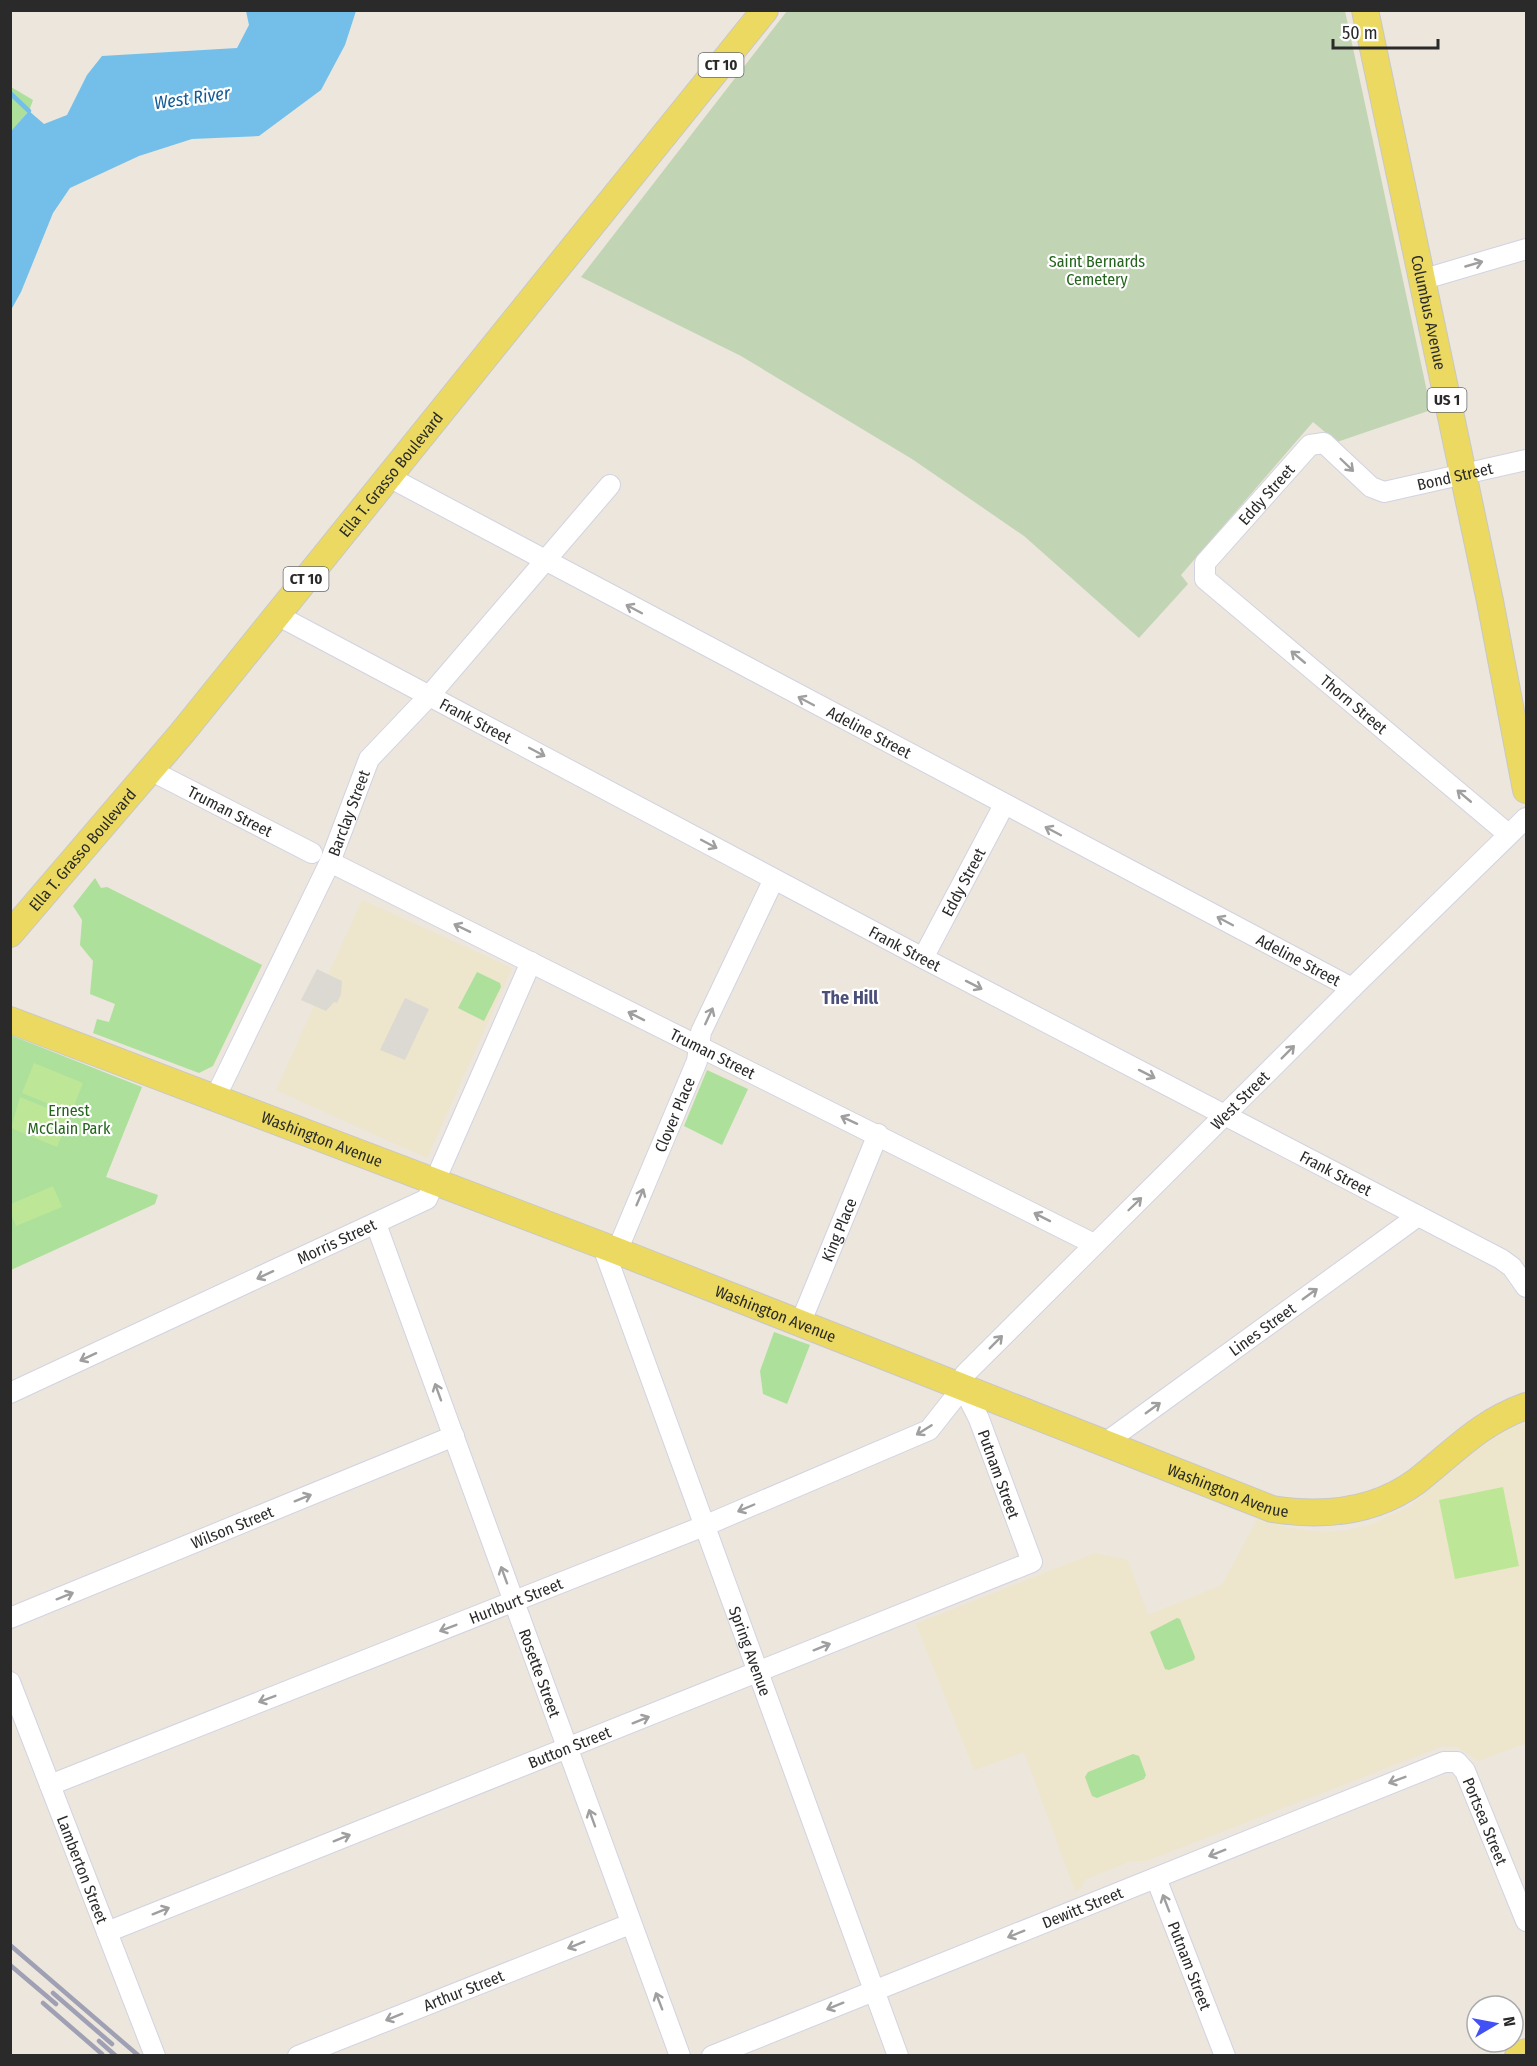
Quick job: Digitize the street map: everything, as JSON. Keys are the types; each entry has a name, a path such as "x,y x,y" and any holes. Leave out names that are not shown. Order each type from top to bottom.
{"main road":[{"name":"Ella T. Grasso Boulevard","path":"10,934 150,770 277,615 765,10"},
{"name":"Columbus Avenue","path":"1365,10 1527,790"},
{"name":"Washington Avenue","path":"10,1020 610,1249 1272,1509 1306,1515 1339,1512 1376,1504 1416,1481 1485,1425 1527,1406"},
{"path":"1518,2055 1527,2052"}],"street":[{"path":"1421,280 1527,249"},
{"name":"Eddy Street","path":"1203,573 1205,563 1310,445 1324,443 1371,488 1384,492"},
{"name":"Bond Street","path":"1384,492 1527,460"},
{"name":"Adeline Street","path":"387,476 545,562 1352,987"},
{"name":"Barclay Street","path":"215,1098 330,862 369,759 430,695 610,485"},
{"name":"Thorn Street","path":"1203,573 1205,579 1508,834"},
{"name":"Frank Street","path":"277,615 923,958 1418,1215 1507,1263 1527,1287"},
{"name":"Truman Street","path":"150,770 312,853"},
{"name":"Eddy Street","path":"923,958 1004,805"},
{"name":"West Street","path":"963,1388 965,1374 1352,987 1527,818"},
{"name":"Truman Street","path":"330,862 1094,1244"},
{"name":"Clover Place","path":"610,1249 697,1060 701,1032 774,879"},
{"name":"Morris Street","path":"10,1393 427,1199 531,962"},
{"name":"King Place","path":"800,1324 878,1134"},
{"name":"Lines Street","path":"1106,1443 1418,1215"},
{"name":"Rosette Street","path":"376,1224 630,1924 680,2055"},
{"name":"Spring Avenue","path":"610,1249 704,1526 898,2055"},
{"name":"Hurlburt Street","path":"50,1785 704,1526 929,1430 963,1388"},
{"name":"Putnam Street","path":"963,1388 979,1419 1032,1562"},
{"name":"Wilson Street","path":"10,1618 454,1436"},
{"name":"Button Street","path":"107,1932 1032,1562"},
{"name":"Lamberton Street","path":"10,1682 153,2049"},
{"name":"Dewitt Street","path":"712,2055 1406,1776 1452,1761"},
{"name":"Portsea Street","path":"1452,1761 1462,1765 1465,1771 1527,1921"},
{"name":"Putnam Street","path":"1156,1878 1225,2055"},
{"name":"Arthur Street","path":"298,2055 630,1924"}],"shaded area":[{"path":"362,900 512,968 427,1158 276,1090"},
{"path":"317,969 342,981 341,994 337,1003 334,1002 326,1011 301,1000"},
{"path":"405,998 429,1009 405,1060 380,1050"},
{"path":"1526,1424 1526,1749 1524,1744 1478,1761 1458,1747 1443,1746 1146,1861 1131,1861 1086,1879 1081,1888 1075,1891 1024,1752 974,1770 916,1624 1095,1553 1128,1560 1148,1615 1222,1585 1257,1519 1288,1528 1321,1532 1345,1531 1372,1524 1410,1506 1481,1445 1515,1426"}],"green space":[{"name":"Saint Bernards Cemetery","path":"787,11 1345,11 1431,410 1337,442 1313,422 1181,575 1188,584 1139,638 1024,536 912,459 741,356 581,277"},
{"path":"11,87 33,100 29,111 11,131"},
{"path":"95,878 101,888 107,887 262,965 213,1066 199,1073 93,1033 97,1019 109,1022 115,1004 90,994 93,961 80,945 82,920 73,906"},
{"path":"477,972 500,983 501,987 484,1021 458,1008"},
{"name":"Ernest McClain Park","path":"10,1035 142,1087 106,1177 158,1195 155,1204 11,1270"},
{"path":"34,1063 83,1083 71,1113 22,1093"},
{"path":"707,1070 748,1089 722,1145 684,1126"},
{"path":"20,1097 69,1117 57,1147 11,1128"},
{"path":"53,1186 62,1207 16,1226 11,1214 11,1204"},
{"path":"774,1332 810,1345 787,1404 763,1394 760,1371"},
{"path":"1503,1487 1519,1566 1455,1579 1439,1500"},
{"path":"1177,1618 1180,1619 1195,1657 1194,1660 1169,1670 1165,1669 1150,1632"},
{"path":"1133,1754 1139,1756 1146,1775 1144,1779 1097,1798 1092,1796 1085,1777 1088,1772"}],"water":[{"name":"West River","path":"246,11 356,11 345,45 321,90 259,136 192,139 139,156 70,188 53,213 21,292 11,310 11,131 29,111 44,124 67,115 87,75 102,56 237,48 249,25"}],"waterway":[{"path":"10,93 29,111"}],"railway":[{"path":"10,1945 139,2056"},
{"path":"10,1965 56,2004"},
{"path":"53,1993 112,2044"},
{"path":"43,2003 102,2054"},
{"path":"99,2041 116,2056"}],"district":[{"name":"The Hill","path":"850,998"}]}
